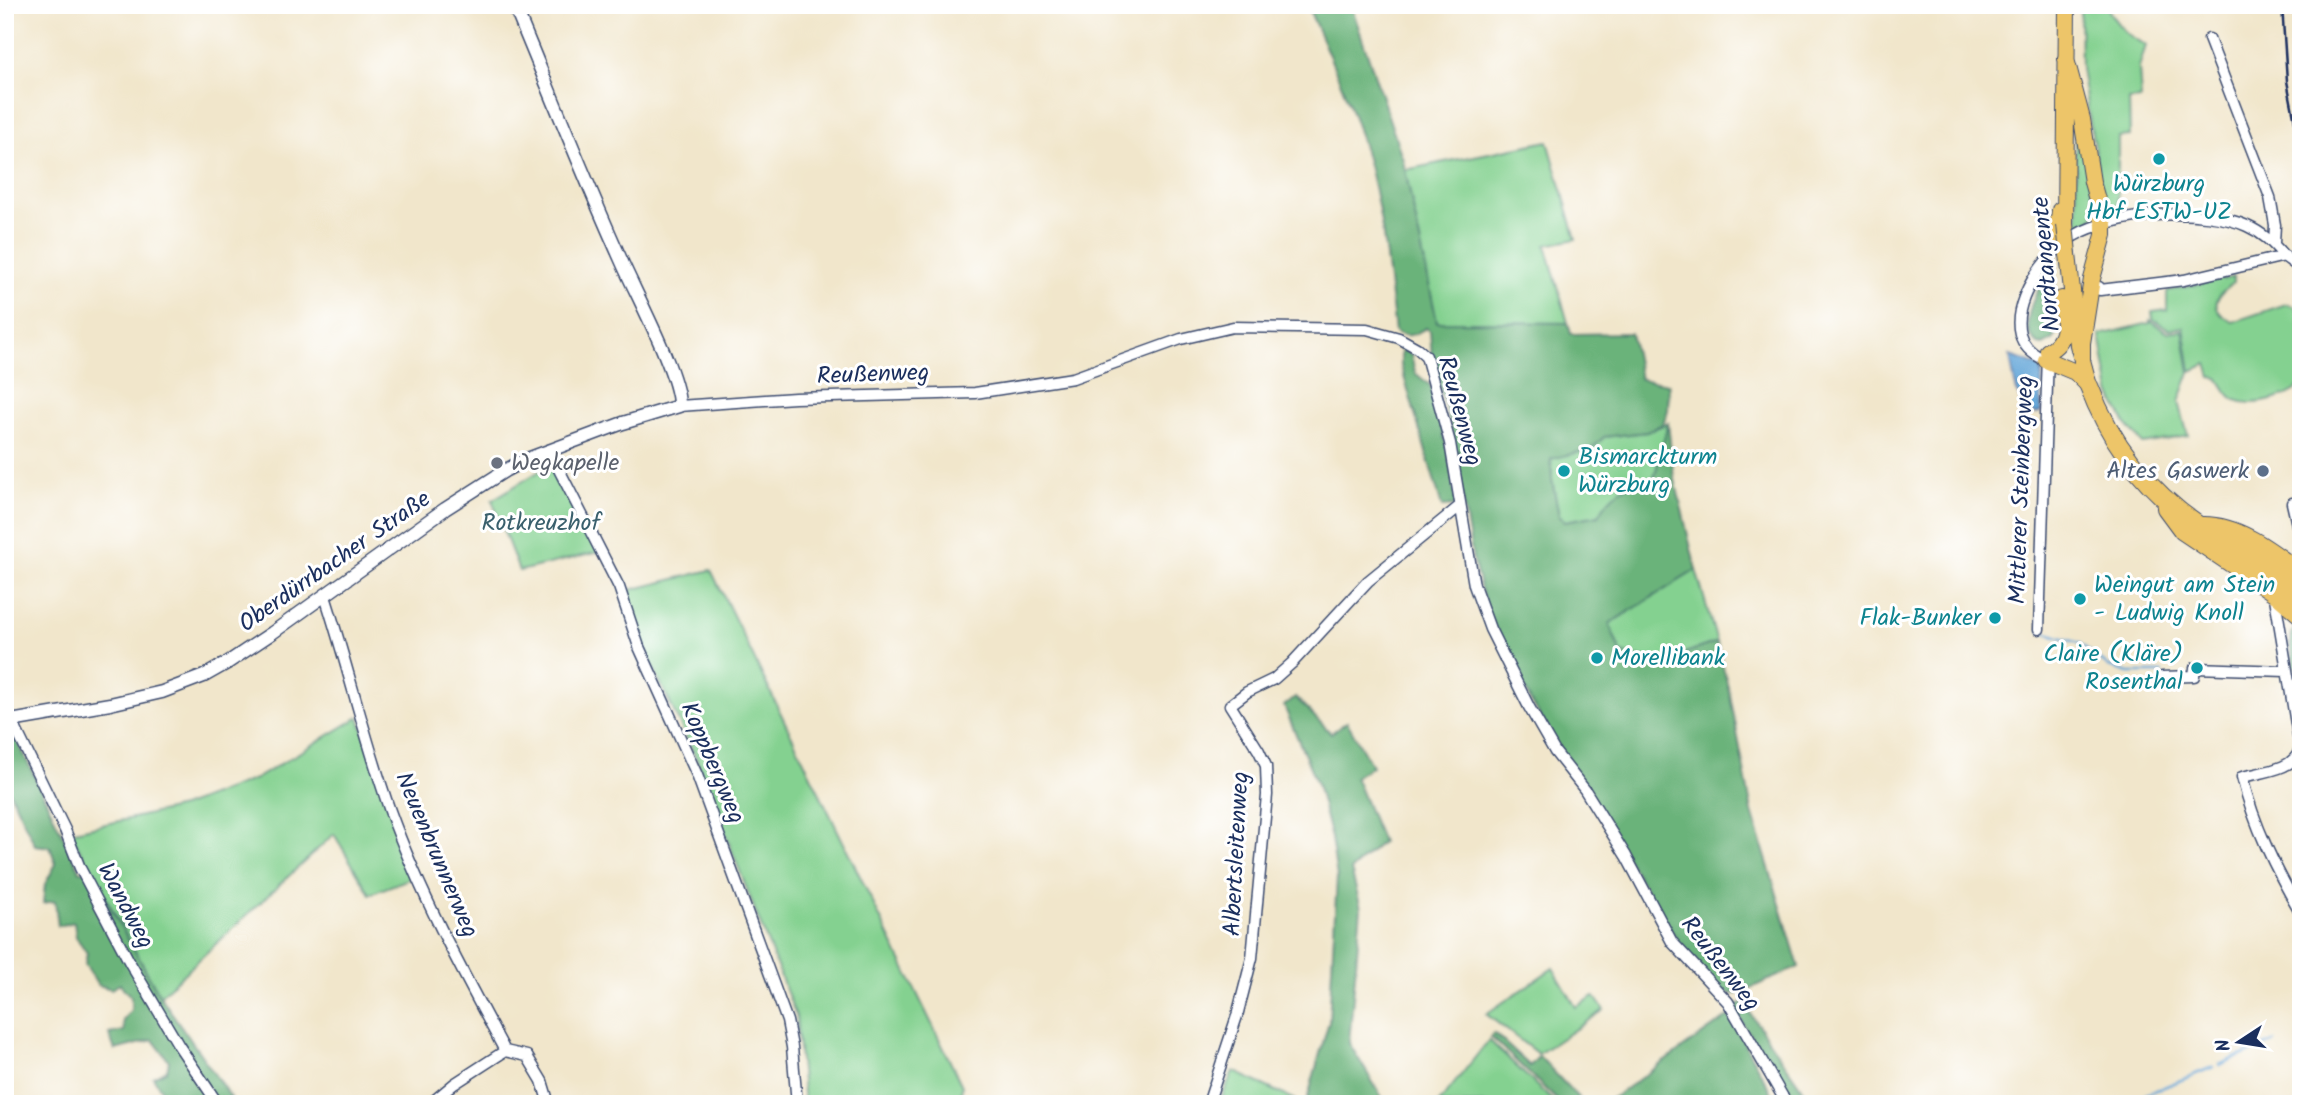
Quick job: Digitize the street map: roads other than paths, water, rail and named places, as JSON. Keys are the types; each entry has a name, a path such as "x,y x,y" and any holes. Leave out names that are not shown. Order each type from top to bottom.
{"highway":[{"name":"Nordtangente","path":"2089,386 2116,443 2159,495"},
{"path":"2159,495 2198,526 2264,568 2301,596"},
{"path":"2159,495 2183,531 2274,592 2301,617"},
{"path":"2198,526 2218,526 2231,530 2262,547 2301,574"}],"main road":[{"name":"Nordtangente","path":"2067,5 2065,195 2061,230 2063,256 2089,386"},
{"path":"2066,59 2082,119 2092,182 2104,225 2104,235 2092,279 2082,343 2082,361"},
{"path":"2063,256 2064,328 2060,342 2047,356 2075,372 2089,386"}],"street":[{"path":"514,5 669,368 679,395 679,405"},
{"path":"2209,39 2270,197 2275,225 2274,243"},
{"path":"2047,356 2028,348 2023,340 2020,322 2022,302 2039,269 2051,254 2075,235 2104,225 2153,216 2189,214 2232,220 2255,230 2274,243 2301,269"},
{"path":"2099,287 2100,290 2184,280 2285,256"},
{"name":"Reußenweg","path":"679,405 795,398 975,393 1073,378 1181,339 1233,327 1367,329 1399,338 1418,348 1426,356 1450,443 1474,585 1490,629 1555,752 1585,790 1626,856 1672,942 1728,1002 1787,1104"},
{"name":"Mittlerer Steinbergweg","path":"2039,629 2047,356"},
{"name":"Oberdürrbacher Straße","path":"8,721 110,704 162,692 204,676 228,663 490,480 527,459 679,405"},
{"name":"Koppbergweg","path":"550,450 619,587 639,647 697,775 787,1021 797,1104"},
{"path":"2292,503 2301,542"},
{"name":"Albertsleitenweg","path":"1208,1104 1237,1016 1252,958 1267,795 1266,766 1230,705 1247,692 1274,679 1293,663 1368,581 1460,506"},
{"path":"2274,592 2300,748 2299,756 2292,762 2242,777 2249,804 2277,872 2301,913"},
{"name":"Neuenbrunnerweg","path":"325,596 365,733 399,834 418,881 505,1051"},
{"path":"2280,635 2291,620 2301,617"},
{"path":"2162,677 2194,672 2286,671"},
{"name":"Wandweg","path":"8,721 65,831 80,868 130,962 179,1046 218,1104"},
{"path":"430,1104 454,1084 505,1051 527,1056 542,1081 550,1104"}],"water":[{"path":"2010,356 2042,367 2041,411 2037,414 2024,406 2020,399"}],"waterway":[{"path":"2040,631 2079,643 2109,667 2129,673 2162,673"},
{"path":"2219,1065 2274,1042"},
{"path":"2137,1098 2213,1067"}],"railway":[{"path":"2282,5 2287,81 2301,152"},
{"path":"2294,5 2301,90"}],"place":[{"name":"Würzburg Hbf ESTW-UZ","path":"2159,159"},
{"name":"Wegkapelle","path":"497,463"},
{"name":"Bismarckturm Würzburg","path":"1564,471"},
{"name":"Altes Gaswerk","path":"2263,471"},
{"name":"Weingut am Stein - Ludwig Knoll","path":"2080,599"},
{"name":"Flak-Bunker","path":"1995,618"},
{"name":"Morellibank","path":"1597,658"},
{"name":"Claire (Kläre) Rosenthal","path":"2197,668"}],"park label":[{"name":"Rotkreuzhof","path":"541,523"}]}
